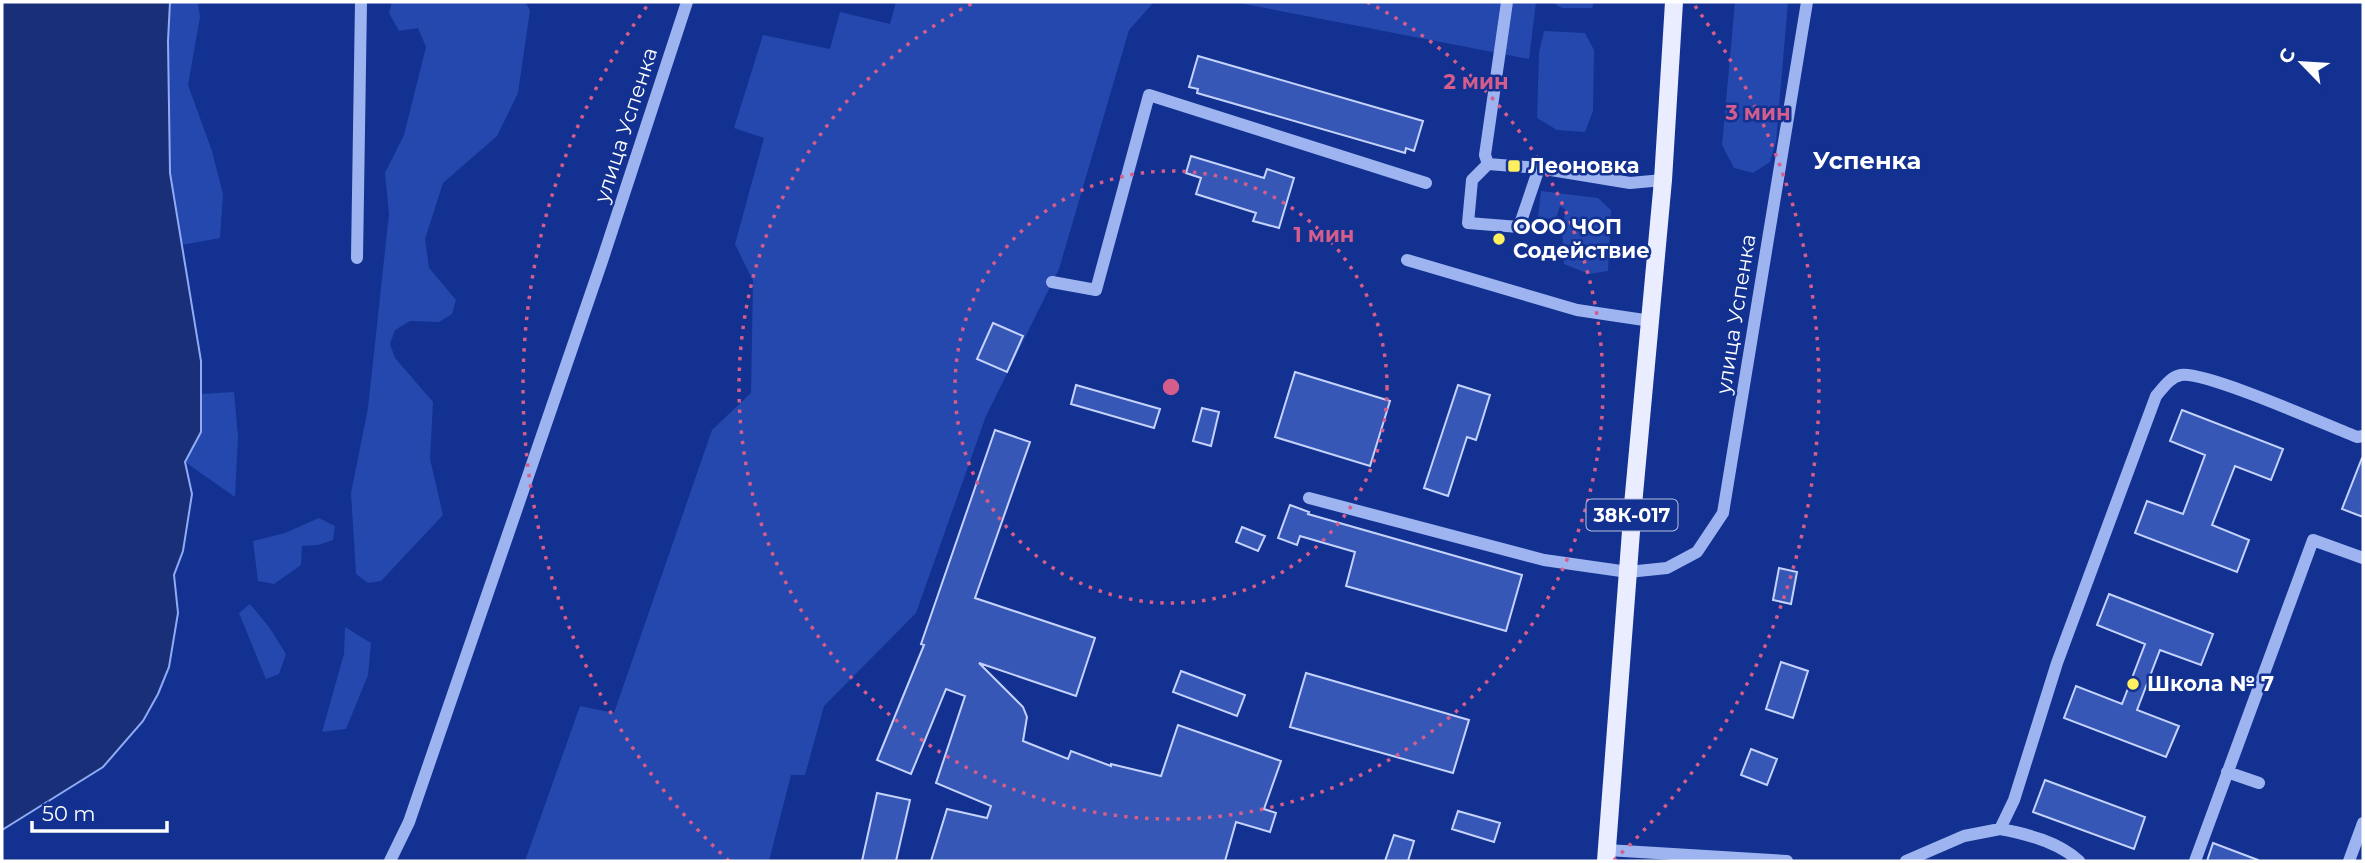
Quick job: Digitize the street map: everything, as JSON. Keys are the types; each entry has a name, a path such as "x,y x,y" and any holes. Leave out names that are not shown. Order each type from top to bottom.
{"main road":[{"name":"38К-017","path":"1607,856 1628,572 1663,180 1674,2"}],"street":[{"path":"357,258 361,2"},
{"name":"улица Успенка","path":"390,861 409,822 602,261 687,2"},
{"path":"1488,164 1485,155 1507,2"},
{"name":"улица Успенка","path":"1309,498 1544,560 1628,572 1667,568 1697,552 1723,513 1807,2"},
{"path":"1052,282 1096,290 1149,95 1426,183"},
{"path":"1488,164 1472,180 1468,223 1519,227 1539,169"},
{"path":"1488,164 1630,183 1663,180"},
{"path":"1407,260 1577,310 1651,321"},
{"path":"2000,829 2014,800 2057,663 2156,396 2168,381 2182,375 2203,378 2357,437 2363,436"},
{"path":"2195,861 2313,540 2363,558"},
{"path":"2227,772 2259,783"},
{"path":"2349,861 2363,823"},
{"path":"1906,861 1964,836 2000,829 2029,835 2070,853 2079,861"},
{"path":"1607,856 1787,861"}],"shaded area":[{"path":"2,2 170,2 170,173 201,361 201,432 185,462 192,494 183,551 174,575 178,613 169,667 158,694 143,721 103,767 2,830"},
{"path":"170,2 198,2 200,17 188,85 212,151 223,194 220,238 181,245 170,173"},
{"path":"392,2 525,2 530,10 518,93 497,136 443,183 425,239 429,268 456,300 452,314 439,322 410,321 395,330 390,344 395,358 433,402 430,459 443,515 381,581 368,583 356,574 351,493 368,408 389,214 385,173 404,135 426,47 418,28 399,31 389,13"},
{"path":"896,2 1154,2 1129,30 1059,269 986,416 916,613 824,706 805,775 791,775 769,861 525,861 580,706 614,713 712,430 751,393 753,281 735,244 764,138 734,128 763,35 830,49 840,12 890,24"},
{"path":"1234,2 1536,2 1529,59"},
{"path":"1552,2 1594,2 1592,8 1562,8"},
{"path":"1735,2 1788,2 1776,142 1770,162 1753,173 1734,168 1722,145"},
{"path":"1544,31 1585,33 1594,50 1593,111 1585,132 1557,130 1537,118 1539,53"},
{"path":"1541,191 1598,198 1611,210 1608,271 1589,274 1564,264 1562,226 1566,210 1560,206 1556,219 1538,218"},
{"path":"234,392 238,437 235,497 185,462 201,432 201,394"},
{"path":"319,518 335,526 333,540 302,546 301,565 274,584 258,581 253,541 285,533"},
{"path":"250,604 286,654 279,674 266,679 239,613"},
{"path":"345,627 371,643 368,675 346,729 322,732 344,654"}],"building":[{"path":"1198,56 1423,121 1414,151 1406,148 1405,153 1197,93 1198,89 1189,87"},
{"path":"1191,156 1264,178 1267,169 1294,178 1279,228 1253,221 1256,213 1196,194 1201,178 1186,173"},
{"path":"993,323 1023,336 1007,372 977,359"},
{"path":"1295,372 1390,401 1370,466 1275,437"},
{"path":"1076,385 1160,409 1154,428 1071,404"},
{"path":"1458,385 1490,395 1476,440 1467,437 1448,496 1424,488"},
{"path":"1202,408 1219,412 1211,446 1193,441"},
{"path":"2182,410 2283,449 2271,480 2235,466 2212,525 2249,540 2237,572 2135,533 2147,501 2183,514 2205,455 2170,441"},
{"path":"995,430 1030,442 975,598 1095,638 1076,696 979,663 1023,707 1027,717 1023,741 1068,759 1071,751 1111,766 1161,776 1178,725 1281,761 1264,809 1276,813 1270,832 1236,822 1225,861 931,861 947,809 987,818 991,806 936,783 965,696 946,689 911,774 877,760 924,645 921,644"},
{"path":"2363,458 2363,517 2342,509"},
{"path":"1290,505 1309,512 1308,514 1522,575 1506,631 1346,586 1355,552 1300,536 1297,545 1278,538"},
{"path":"1242,527 1265,536 1258,551 1236,542"},
{"path":"1779,568 1797,572 1791,604 1773,600"},
{"path":"2109,594 2213,634 2201,665 2160,650 2137,710 2179,726 2166,757 2064,718 2076,686 2122,704 2145,644 2097,625"},
{"path":"1781,662 1808,671 1793,718 1766,709"},
{"path":"1181,671 1245,695 1237,716 1173,692"},
{"path":"1306,673 1469,720 1453,773 1290,727"},
{"path":"1751,749 1777,759 1767,785 1741,775"},
{"path":"2045,780 2145,817 2134,849 2033,812"},
{"path":"877,793 910,800 896,861 862,861"},
{"path":"1458,811 1500,823 1494,842 1452,829"},
{"path":"1394,835 1414,841 1408,861 1385,861"},
{"path":"2213,843 2258,860 2258,861 2207,861"}],"place":[{"name":"Леоновка","path":"1514,166"},
{"name":"ООО ЧОП Содействие","path":"1499,239"},
{"name":"Школа № 7","path":"2133,684"}],"district":[{"name":"Успенка","path":"1867,161"}]}
